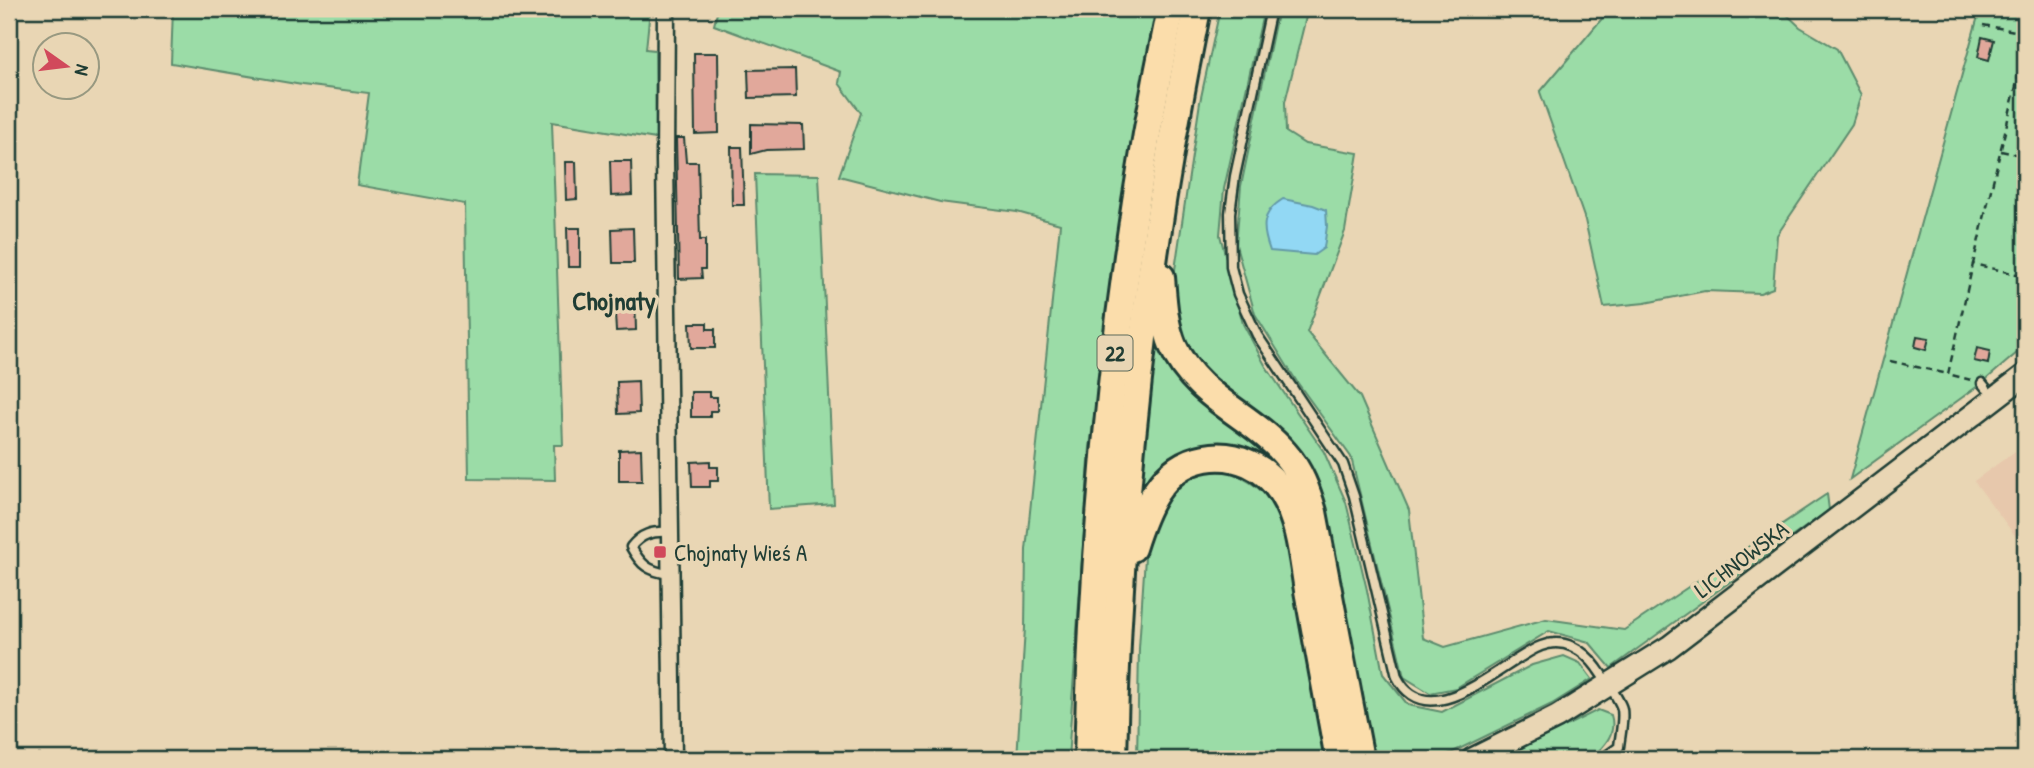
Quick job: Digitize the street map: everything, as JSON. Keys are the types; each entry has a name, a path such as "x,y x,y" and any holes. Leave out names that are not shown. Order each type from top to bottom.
{"main road":[{"name":"22","path":"1088,759 1094,579 1111,388 1137,193 1171,9"},
{"name":"22","path":"1113,759 1119,586 1135,398 1157,228 1197,9"},
{"path":"1157,228 1165,320 1177,355 1187,371 1204,388 1276,444 1297,470 1306,488 1313,512 1360,759"},
{"name":"22","path":"1119,586 1142,516 1156,491 1171,474 1187,464 1209,457 1228,457 1252,465 1272,479 1286,501 1299,540 1339,759"}],"street":[{"path":"666,9 665,160 673,759"},
{"name":"LICHNOWSKA","path":"1473,759 1609,687 1669,647 2025,375"}],"lane":[{"path":"1271,9 1235,176 1230,213 1231,267 1238,294 1257,335 1335,449 1346,471 1394,667 1401,685 1409,693 1421,698 1445,700 1495,675 1541,646 1566,645 1580,650 1592,661 1622,709 1619,747 1602,759"},
{"path":"669,533 654,532 639,537 631,547 640,563 657,572 669,574"}],"path":[{"path":"1983,25 2025,33"},
{"path":"1948,374 2025,49"},
{"path":"2001,151 2025,156"},
{"path":"1973,264 2025,275"},
{"path":"1890,361 1984,385"}],"shaded area":[{"path":"2025,444 2025,549 1974,481"}],"green space":[{"path":"173,9 650,9 646,49 655,50 656,139 552,122 563,445 554,445 555,480 469,479 465,204 357,185 369,93 302,85 171,63"},
{"path":"718,9 1157,9 1119,224 1090,447 1068,759 1017,759 1025,628 1026,550 1060,224 1017,212 940,202 839,176 861,113 839,83 841,72 714,25"},
{"path":"1220,9 1264,9 1224,189 1220,235 1243,324 1265,365 1324,452 1346,502 1383,674 1408,705 1442,712 1532,665 1564,656 1580,663 1592,679 1552,704 1434,759 1379,759 1371,743 1364,741 1325,514 1198,369 1180,329 1173,283 1200,102"},
{"path":"1278,9 1308,9 1285,102 1286,132 1305,144 1358,153 1345,231 1307,332 1360,397 1409,510 1423,638 1445,647 1546,619 1624,630 1827,494 1829,510 1611,668 1589,642 1549,631 1456,688 1430,693 1404,677 1351,457 1297,382 1255,314 1236,245 1241,186"},
{"path":"1610,9 1781,9 1800,27 1837,49 1861,95 1852,124 1777,235 1773,288 1760,293 1705,291 1645,303 1604,307 1585,220 1540,92"},
{"path":"1980,9 2025,9 2025,346 1982,383 1850,479"},
{"path":"755,174 819,175 834,504 769,509"},
{"path":"1157,322 1295,482 1266,462 1160,468 1149,478 1142,491 1140,490"},
{"path":"1220,469 1245,479 1263,492 1276,510 1287,535 1326,747 1323,759 1137,759 1139,648 1146,542 1156,516 1181,483 1198,472"},
{"path":"1598,710 1611,715 1612,728 1605,744 1591,759 1499,759"}],"water":[{"path":"1283,199 1326,210 1324,248 1314,255 1270,251 1265,236 1265,222 1270,210"}],"building":[{"path":"1982,37 1994,40 1989,60 1978,57"},
{"path":"694,53 718,53 719,133 695,134"},
{"path":"795,69 796,97 749,98 748,70"},
{"path":"751,124 803,125 804,149 766,150 751,154"},
{"path":"676,138 684,138 686,162 698,162 700,240 705,240 705,269 701,269 702,278 679,279"},
{"path":"731,147 742,147 744,205 732,205"},
{"path":"610,161 631,161 632,195 611,196"},
{"path":"565,162 576,162 577,199 566,200"},
{"path":"567,228 580,228 580,267 568,267"},
{"path":"633,228 634,263 613,263 612,229"},
{"path":"635,296 636,330 616,331 614,297"},
{"path":"690,323 707,323 707,329 715,329 715,348 691,348"},
{"path":"1917,336 1929,338 1926,350 1915,347"},
{"path":"1977,348 1990,351 1988,364 1974,361"},
{"path":"638,381 639,413 618,414 617,382"},
{"path":"691,392 709,392 709,397 717,397 717,411 710,411 710,417 691,417"},
{"path":"641,449 642,481 619,481 619,450"},
{"path":"710,461 710,467 718,467 718,481 710,481 710,487 692,487 691,462"}],"place":[{"name":"Chojnaty Wieś A","path":"660,552"}],"district":[{"name":"Chojnaty","path":"614,300"}]}
